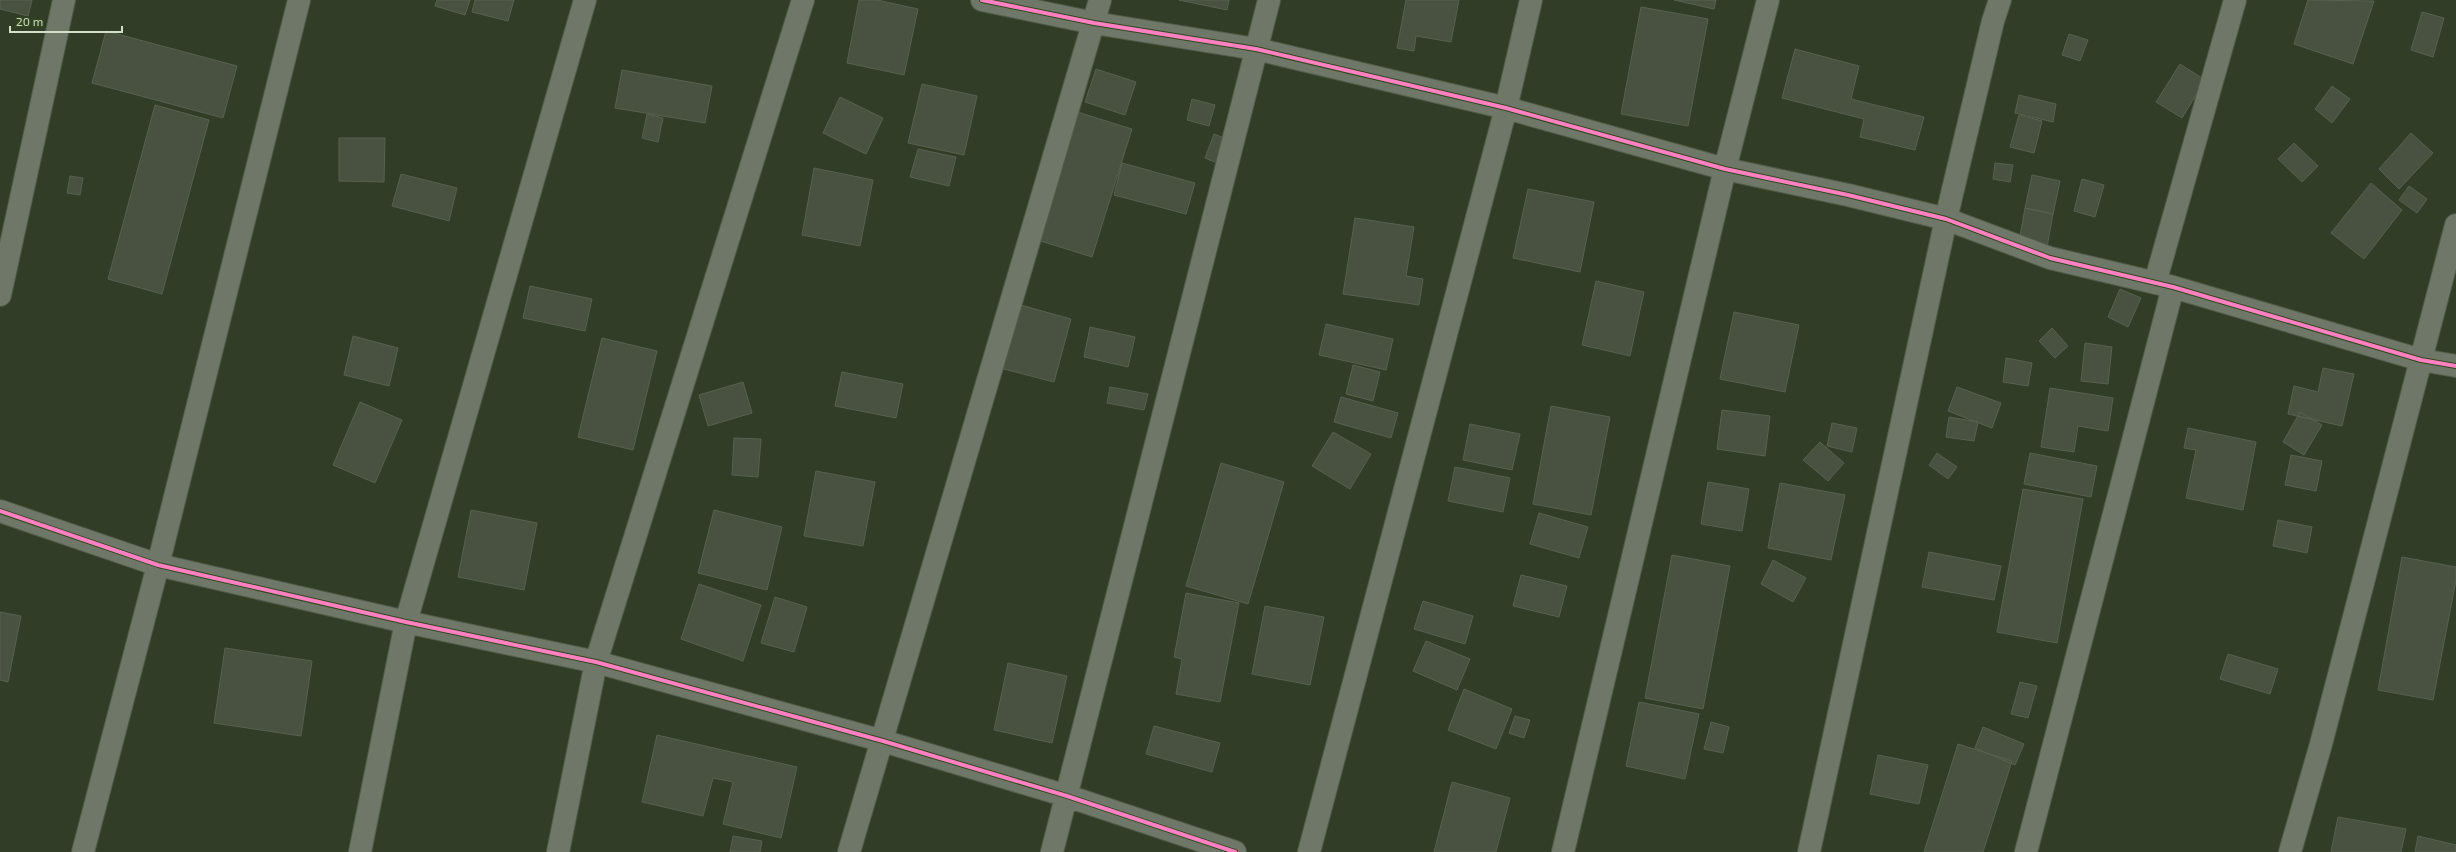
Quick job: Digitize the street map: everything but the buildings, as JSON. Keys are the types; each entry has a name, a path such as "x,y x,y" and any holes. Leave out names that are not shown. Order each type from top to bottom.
{"street":[{"path":"0,294 64,0"},
{"path":"83,852 158,565 299,0"},
{"path":"360,852 406,622 585,0"},
{"path":"558,852 596,662 804,0"},
{"path":"982,0 1094,23 1256,48 1506,108 1725,169 1848,195 1946,219 2050,258 2164,285 2421,360 2456,366"},
{"path":"849,852 883,741 1100,0"},
{"path":"1052,852 1269,0"},
{"path":"1309,852 1506,108 1531,0"},
{"path":"1563,852 1725,169 1768,0"},
{"path":"1809,852 1946,219 1993,21 2000,0"},
{"path":"2026,852 2235,0"},
{"path":"2290,852 2321,744 2456,225"},
{"path":"0,511 158,565 406,622 596,662 883,741 1067,796 1235,852"}],"cycle path":[{"path":"982,0 1094,23 1256,49 1506,108 1725,169 1848,195 1946,219 2050,258 2173,287 2421,360 2456,366"},
{"path":"0,511 158,565 406,622 596,662 883,741 1067,796 1235,852"}]}
